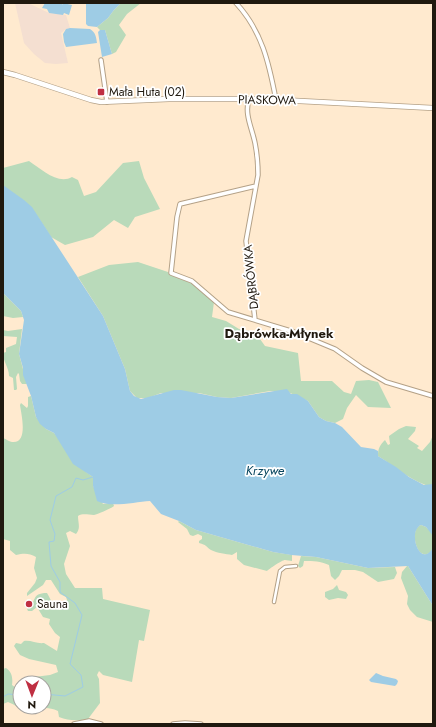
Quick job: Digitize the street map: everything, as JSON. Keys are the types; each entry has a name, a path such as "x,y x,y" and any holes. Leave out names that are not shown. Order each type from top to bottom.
{"street":[{"path":"236,3 244,12 260,39 271,74 276,100"},
{"path":"101,60 107,102"},
{"name":"PIASKOWA","path":"3,72 101,102 168,99 249,99 433,108"},
{"name":"DĄBRÓWKA","path":"249,99 247,112 255,144 258,166 246,241 255,320"},
{"name":"DĄBRÓWKA","path":"256,186 180,204 170,273 192,281 228,312 283,328 335,349 362,368 386,382 433,396"},
{"path":"274,602 280,571 285,567 296,566"},
{"path":"74,724 89,722 101,724"},
{"path":"173,724 186,722 200,724"}],"shaded area":[{"path":"15,3 28,3 49,13 66,15 70,28 61,33 68,63 45,63 24,43"}],"green space":[{"path":"121,3 141,3 127,14 119,25 126,35 116,52 112,54 105,30 100,30 97,27 108,18"},
{"path":"29,161 55,178 67,179 72,177 78,180 84,196 96,192 123,163 139,161 144,178 160,209 135,217 128,228 114,220 93,237 65,245 51,237 38,217 3,191 3,168"},
{"path":"138,262 168,272 169,274 193,284 214,302 212,317 226,321 239,329 255,332 265,346 298,353 301,381 332,381 344,392 351,394 356,381 369,380 378,382 391,408 368,407 356,395 347,408 343,419 335,423 326,421 319,417 308,401 288,392 270,391 231,398 199,393 161,393 148,398 137,398 130,391 125,369 103,316 78,277 109,265"},
{"path":"3,293 21,311 23,317 13,318 3,316"},
{"path":"22,329 19,354 27,384 22,384 18,373 16,377 17,389 14,390 13,378 9,376 3,353 6,352 6,348 16,344 17,337 3,336 3,330 8,331"},
{"path":"31,396 36,417 46,429 54,433 86,472 93,477 93,486 103,504 113,503 114,506 95,515 84,514 78,516 78,532 76,534 70,531 66,533 70,546 64,564 66,574 75,588 102,588 103,599 150,610 144,641 139,640 132,682 103,675 99,671 97,675 99,679 100,703 88,719 70,720 59,717 58,711 52,709 52,675 50,675 58,672 56,665 29,659 20,655 14,646 16,643 21,644 24,641 29,641 44,643 57,651 60,637 55,633 49,624 50,619 43,617 37,607 32,611 28,611 27,609 32,604 36,596 42,593 47,593 54,605 60,610 65,606 67,600 66,597 60,594 51,580 46,580 43,585 27,596 27,593 37,578 34,568 36,557 26,554 16,555 10,550 10,541 3,539 3,438 12,442 21,438 23,427 20,405 21,403 27,408 28,397"},
{"path":"406,426 416,427 415,431 408,439 419,446 417,448 422,451 430,442 433,435 433,487 418,482 378,456 379,449 383,442 385,440 388,445 390,444 389,436"},
{"path":"179,521 196,530 273,552 292,555 292,561 283,560 267,571 244,565 237,559 237,552 232,555 219,553 199,543 202,536 198,534 193,536 190,535 187,529 178,522"},
{"path":"421,525 426,527 433,534 433,547 428,554 421,553 416,544 416,529"},
{"path":"301,556 316,557 368,568 395,567 397,573 394,579 378,582 363,572 355,570 342,570 335,580 331,576 329,565 304,561 303,566 300,568 298,566"},
{"path":"407,566 433,606 433,622 417,617 410,610 407,604 408,596 401,578 402,572"},
{"path":"337,585 339,590 346,592 348,595 346,599 338,598 329,600 325,597 325,592 333,589"},
{"path":"6,668 10,671 12,680 12,704 8,702 3,704 3,669"}],"water":[{"path":"45,3 62,3 62,5 63,3 72,5 69,15 64,13 63,15 49,13 47,9 42,8"},
{"path":"86,3 121,3 108,18 97,27 88,26 86,24"},
{"path":"66,29 90,29 95,34 97,43 66,47 63,34"},
{"path":"100,30 105,30 112,54 102,57 98,32"},
{"name":"Krzywe","path":"3,185 32,207 103,316 125,369 130,391 134,396 141,399 174,390 181,390 217,397 231,398 287,389 291,394 297,394 308,401 319,417 342,427 361,447 378,451 378,456 409,477 424,485 433,484 433,536 426,527 421,525 415,534 415,540 420,552 424,554 428,553 433,548 433,606 408,566 368,568 316,557 273,552 196,530 161,514 150,501 109,504 97,501 93,486 93,477 73,464 54,433 40,424 36,417 31,396 23,375 23,368 19,354 24,320 21,311 3,293"},
{"path":"376,673 396,679 398,681 397,684 395,686 371,682 369,680"}],"waterway":[{"path":"52,695 65,696 83,687 81,675 70,664 82,615 75,603 60,592 60,582 51,566 49,542 54,541 55,534 50,520 56,496 72,487 76,478 83,480 93,477"},
{"path":"3,697 8,694 12,694"}],"place":[{"name":"Mała Huta (02)","path":"101,92"},
{"name":"Sauna","path":"29,604"}],"district":[{"name":"Dąbrówka-Młynek","path":"279,333"}]}
